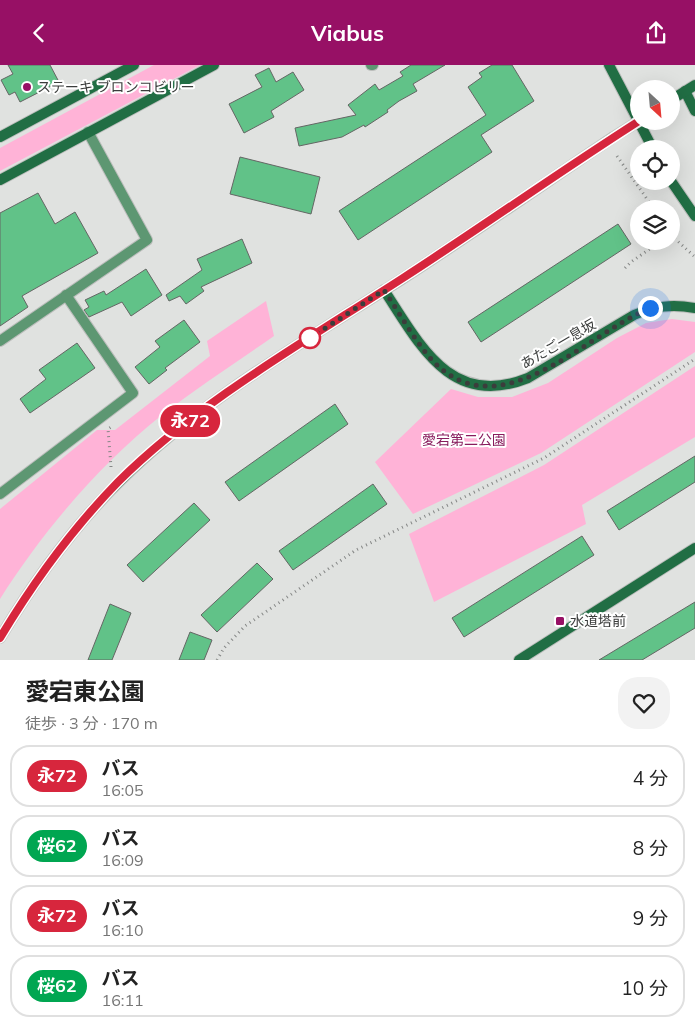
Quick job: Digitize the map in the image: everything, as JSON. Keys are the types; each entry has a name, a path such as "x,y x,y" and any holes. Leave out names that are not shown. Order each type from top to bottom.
{"street":[{"path":"0,137 134,65"},
{"path":"0,180 214,65"},
{"path":"609,65 648,140"},
{"path":"680,94 695,85"},
{"path":"685,91 695,111"},
{"path":"0,638 20,605 74,533 131,471 189,421 264,367 384,290 630,127"},
{"path":"0,341 147,240 88,132"},
{"path":"677,190 695,216"},
{"name":"あたご一息坂","path":"384,290 434,361 458,379 482,387 514,384 528,378 634,315 650,308 664,305 695,308"},
{"path":"0,494 133,393 66,295"},
{"path":"519,660 695,548"}],"path":[{"path":"617,156 648,200"},
{"path":"680,243 695,257"},
{"path":"625,268 630,262 648,250"},
{"path":"218,660 224,648 245,626 356,550 544,458 695,359"},
{"path":"111,467 108,429 115,424"}],"green space":[{"path":"154,65 200,65 0,171 0,148"},
{"path":"266,301 274,336 162,415 116,455 94,477 54,524 0,599 0,509 97,430 115,430 210,356 207,341"},
{"name":"愛宕第二公園","path":"672,319 695,322 695,352 541,453 413,514 375,462 451,389 478,397 512,397 548,383 617,338 646,323"},
{"path":"695,366 695,437 582,505 586,524 434,602 409,534 544,465"}],"building":[{"name":"ステーキ ブロンコビリー","path":"8,65 50,65 59,82 20,102 15,92 9,95 1,80 13,74"},
{"path":"411,65 445,65 413,84 417,91 399,101 387,110 388,112 365,127 364,125 342,137 299,146 295,128 356,115 348,105 375,84 379,90 403,76 400,72"},
{"path":"492,65 512,65 534,101 481,135 492,152 358,240 339,211 486,115 468,87 482,77 479,73"},
{"path":"269,68 276,82 293,72 304,90 271,111 274,117 244,133 229,104 262,87 255,75"},
{"path":"240,157 320,177 311,214 230,194"},
{"path":"38,193 55,224 75,212 98,253 22,296 28,307 0,326 0,213"},
{"path":"618,224 630,242 630,245 481,342 468,322"},
{"path":"242,239 252,263 201,287 204,291 186,304 180,296 169,301 166,295 202,270 197,259"},
{"path":"146,269 162,295 131,316 122,302 89,317 84,310 89,307 85,300 104,291 106,295"},
{"path":"184,320 200,342 165,368 167,370 149,384 135,367 160,347 155,341"},
{"path":"77,343 95,368 30,413 20,399 46,379 39,370"},
{"path":"335,404 348,424 239,501 225,482"},
{"path":"695,456 695,482 619,530 607,511"},
{"path":"373,484 387,504 293,570 279,551"},
{"path":"194,503 210,520 143,582 127,565"},
{"path":"582,536 594,555 464,637 452,618"},
{"path":"257,563 273,579 217,632 201,615"},
{"path":"695,602 695,628 642,660 599,660"},
{"path":"110,604 131,613 112,660 88,660"},
{"path":"190,632 212,640 204,660 179,660"}],"bus line":[{"name":"永72","path":"0,638 20,605 74,533 107,495 150,453 189,421 264,367 404,277 630,127"}],"place":[{"name":"ステーキ ブロンコビリー","path":"27,87"},
{"name":"水道塔前","path":"560,621"}],"route":[{"path":"310,338 384,290 426,353 450,375 470,384 482,387 496,387 514,384 543,371 634,315 650,308"}]}
